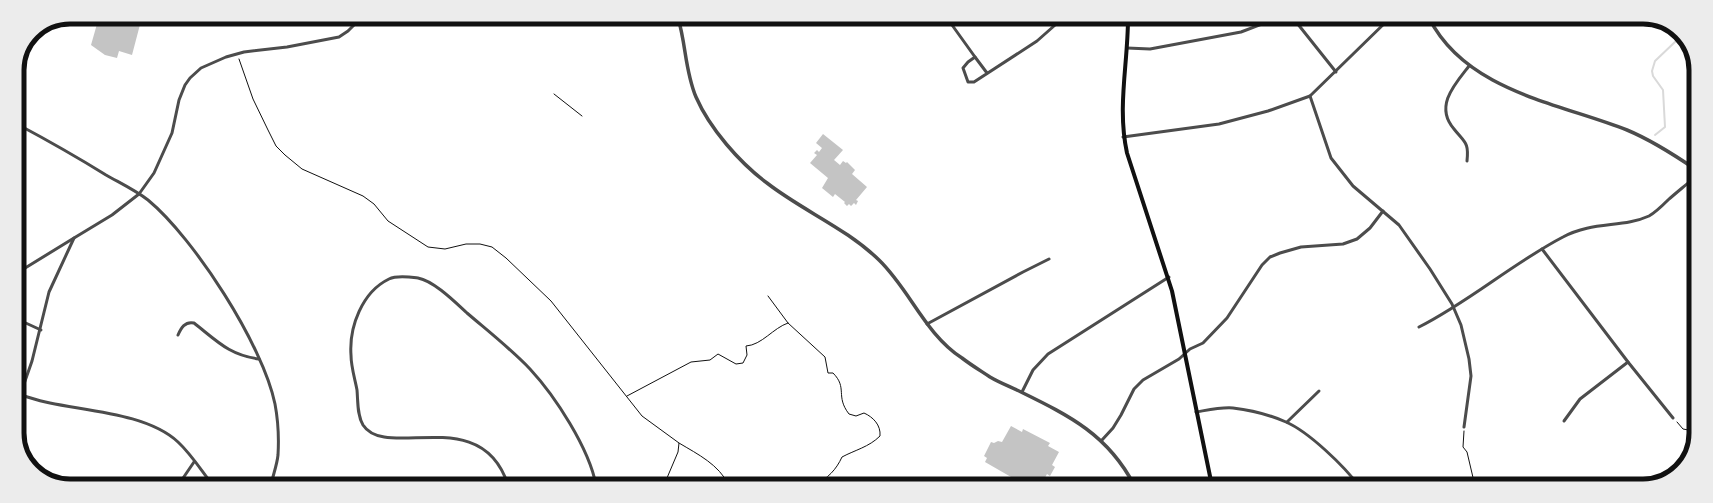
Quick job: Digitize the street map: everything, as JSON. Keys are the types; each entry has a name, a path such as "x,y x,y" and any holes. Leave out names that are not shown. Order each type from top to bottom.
{"main road":[{"path":"1128,24 1122,114 1123,137 1126,153 1169,277 1210,479"}],"street":[{"path":"24,270 112,215 139,194 154,173 166,151 185,85 193,74 201,68 230,56 295,46 339,37 355,24"},
{"path":"679,24 687,71 696,98 714,128 742,162 767,184 849,236 880,261 903,288 937,337 960,357 991,377 1069,417 1092,431 1102,440 1121,464 1130,479"},
{"path":"951,24 987,73"},
{"path":"975,57 963,68 968,82 974,82 1037,41 1054,24"},
{"path":"1127,48 1150,49 1241,32 1262,24"},
{"path":"1298,24 1336,72"},
{"path":"1123,137 1220,124 1268,111 1310,96 1384,24"},
{"path":"1433,24 1446,43 1469,66 1487,78 1506,87 1636,134 1689,165"},
{"path":"1467,161 1468,148 1448,121 1445,110 1449,92 1469,66"},
{"path":"1310,96 1331,158 1353,186 1402,229 1430,269 1454,308 1465,340 1471,376 1464,427"},
{"path":"24,128 67,150 139,194 172,224 199,259 227,300 250,339 272,394 277,418 278,456 272,479"},
{"path":"1418,327 1445,314 1500,275 1542,249 1578,230 1594,226 1636,220 1649,215 1689,182"},
{"path":"1102,440 1121,415 1134,389 1143,380 1179,359 1190,349 1203,343 1227,318 1262,265 1270,257 1301,247 1343,244 1357,239 1370,228 1383,211"},
{"path":"24,386 41,330 49,292 74,238"},
{"path":"1542,249 1628,362 1673,418"},
{"path":"927,324 1049,259"},
{"path":"1022,392 1033,370 1048,354 1169,277"},
{"path":"506,479 501,468 492,456 478,446 466,441 436,437 389,438 372,433 363,425 359,410 351,355 351,337 358,314 365,302 377,287 390,278 419,278 431,284 457,304 530,369 570,423 587,456 594,479"},
{"path":"24,322 41,330"},
{"path":"178,335 182,327 190,322 199,327 219,344 233,353 259,360"},
{"path":"1564,421 1580,399 1628,362"},
{"path":"1287,422 1319,391"},
{"path":"24,396 50,403 96,410 158,428 177,441 208,479"},
{"path":"1196,412 1232,408 1263,414 1287,422 1330,454 1354,479"},
{"path":"182,479 194,462"}],"path":[{"path":"239,59 253,99 276,146 285,155 302,169 362,196 374,204 388,221 428,247 445,249 466,244 480,244 492,247 506,258 551,301 642,416 679,443 701,455 720,470 725,479"},
{"path":"554,94 582,116"},
{"path":"768,296 788,323 825,357 828,373 833,373 840,379 842,386 841,400 844,408 849,414 856,416 864,413 870,416 875,421 880,431 880,436 875,441 860,450 842,457 837,467 826,479"},
{"path":"626,396 691,362 710,360 718,354 736,364 743,363 747,354 746,346 753,346 780,326 788,323"},
{"path":"1673,418 1683,429 1689,430"},
{"path":"1464,427 1463,447 1467,452 1473,479"},
{"path":"667,479 678,452 679,443"}],"building":[{"path":"97,24 140,24 132,55 119,51 117,58 105,55 91,45"},
{"path":"823,134 843,150 834,160 840,165 843,161 846,163 847,162 855,170 852,174 867,187 856,200 858,201 856,205 854,203 851,206 849,204 847,206 844,203 845,202 835,194 833,197 822,188 828,178 810,163 817,155 814,153 817,150 819,152 822,148 816,143"},
{"path":"1011,426 1022,432 1023,429 1050,443 1048,446 1059,452 1052,465 1055,467 1050,476 1047,474 1044,479 1015,479 985,462 987,458 984,456 991,442 1002,442"}],"waterway":[{"path":"1655,135 1665,127 1663,90 1653,76 1652,71 1655,61 1676,41 1674,35"}]}
